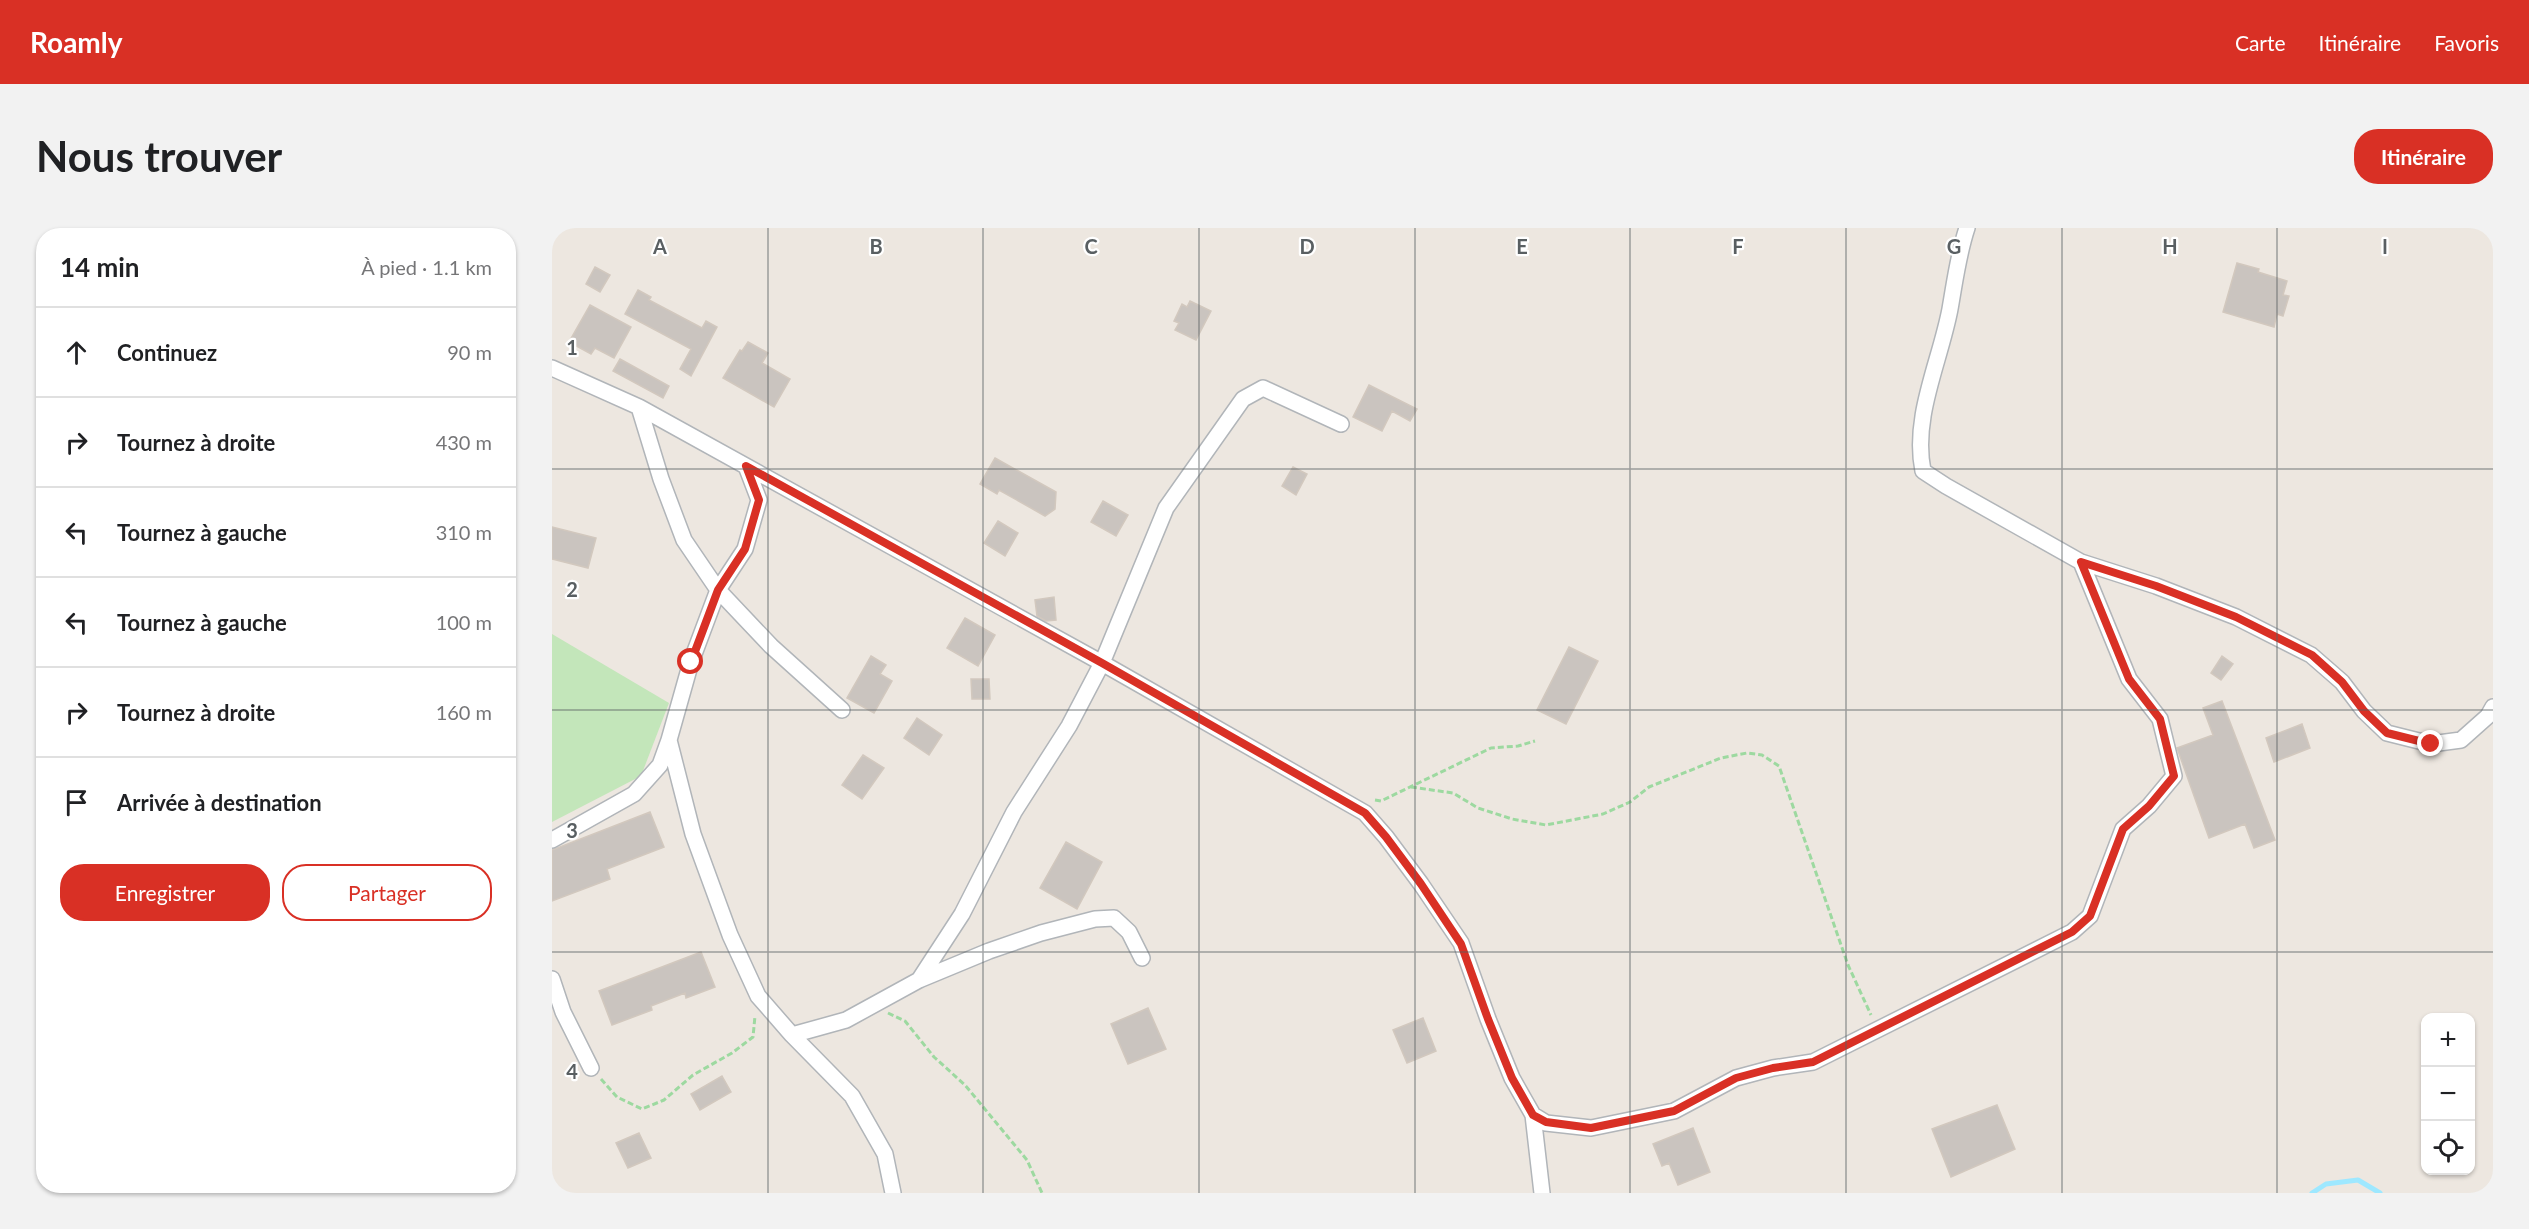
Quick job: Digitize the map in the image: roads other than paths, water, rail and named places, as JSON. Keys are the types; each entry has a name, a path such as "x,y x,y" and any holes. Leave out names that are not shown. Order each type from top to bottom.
{"street":[{"path":"1967,228 1958,256 1950,308 1922,417 1919,452 1923,471 1955,492 2081,562 2156,586 2236,617 2312,655 2342,682 2364,711 2387,733 2431,744 2461,740 2488,716 2493,707"},
{"path":"552,368 639,407 1102,663 1365,813 1421,884 1461,944 1512,1078 1533,1115 1542,1193"},
{"path":"919,980 962,914 1014,812 1069,726 1102,663 1166,508 1243,399 1263,388 1341,424"},
{"path":"639,407 661,479 684,540 718,590 771,646 842,710"},
{"path":"552,840 634,794 660,765 691,662 718,590 745,549 759,500 746,466"},
{"path":"1533,1115 1546,1122 1591,1128 1674,1111 1736,1078 1773,1068 1813,1062 2072,932 2090,916 2123,829 2149,806 2174,776 2160,719 2129,679 2081,562"},
{"path":"669,740 693,834 730,935 758,996 792,1035 852,1096 885,1154 893,1193"},
{"path":"792,1035 846,1020 919,980 989,951 1041,933 1095,919 1114,918 1129,932 1142,958"},
{"path":"552,979 563,1012 591,1068"}],"waterway":[{"path":"2312,1193 2326,1184 2358,1180 2380,1193"}]}
